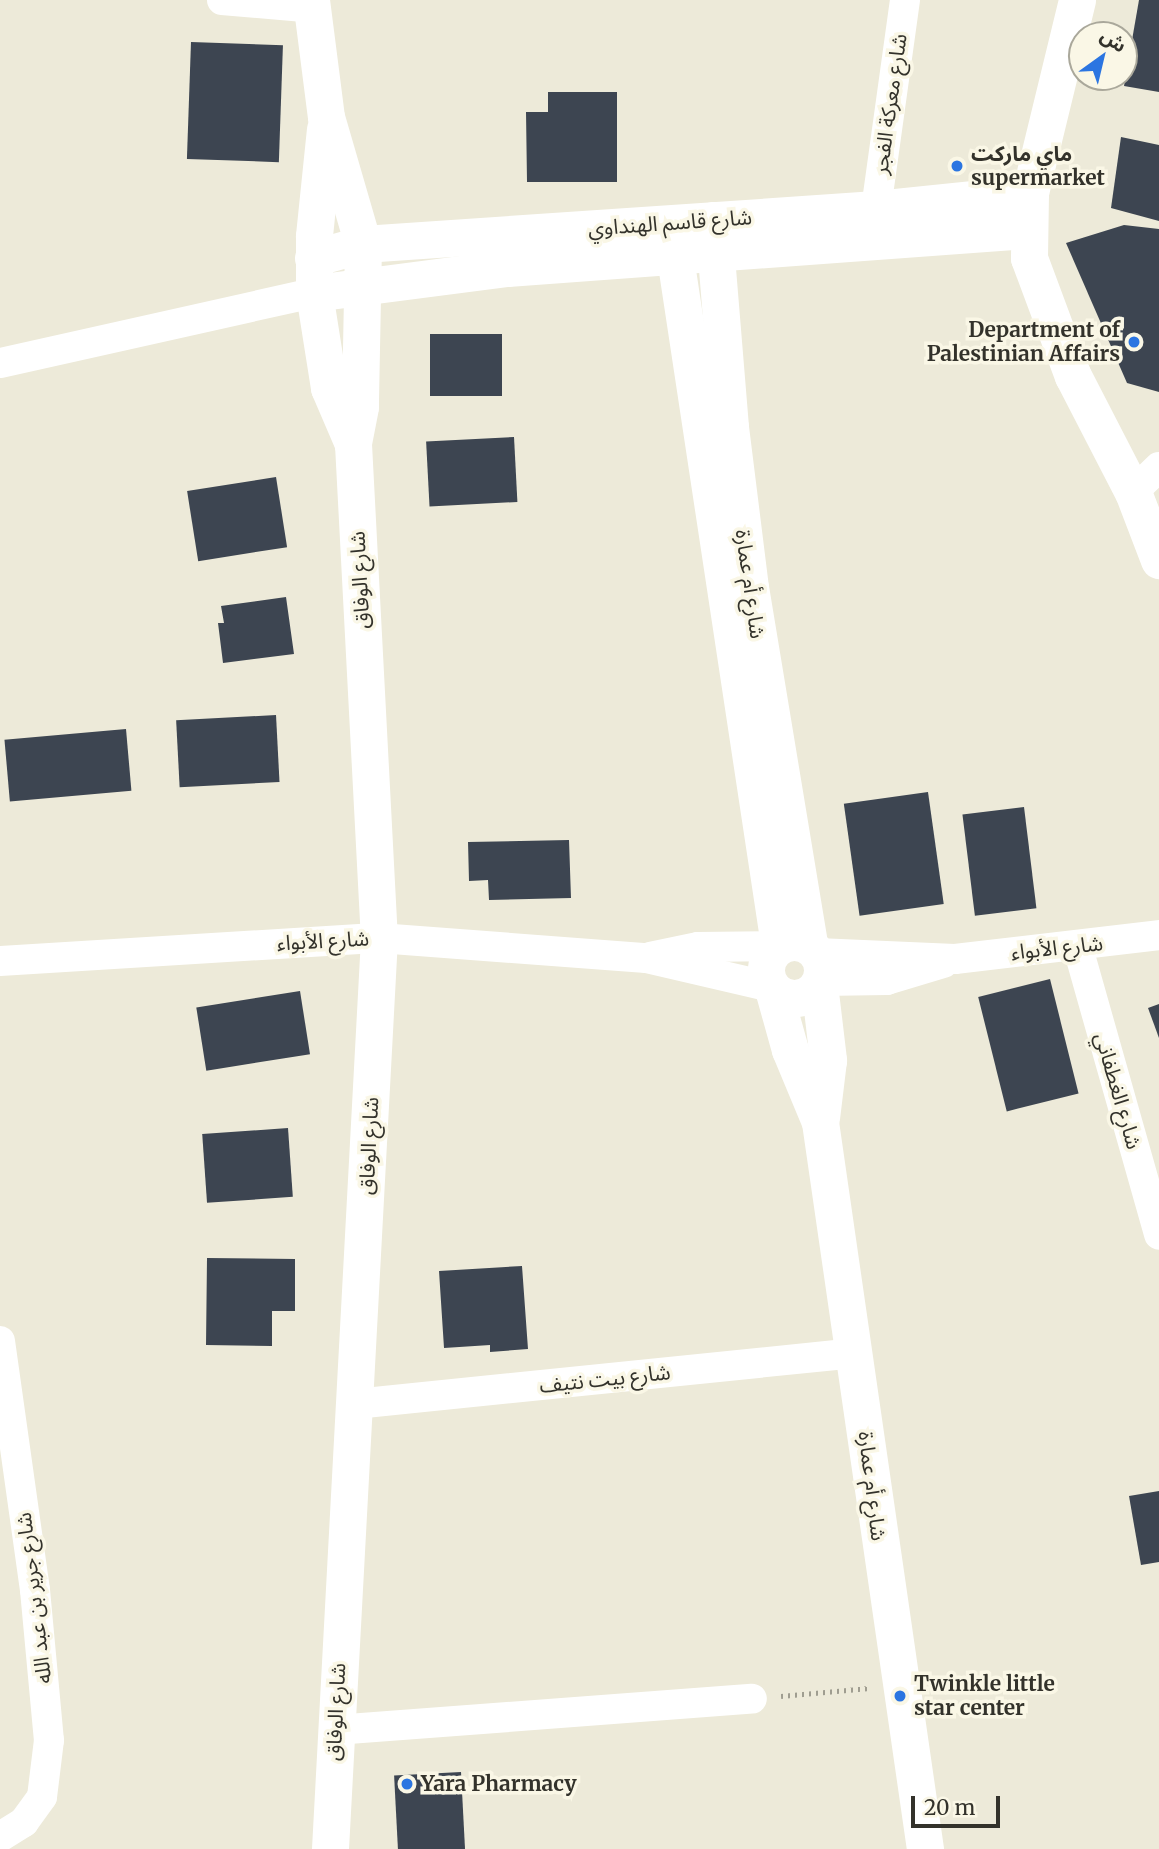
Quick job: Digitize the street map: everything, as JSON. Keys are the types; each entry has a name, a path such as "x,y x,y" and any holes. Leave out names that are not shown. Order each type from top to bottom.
{"street":[{"path":"222,0 312,4"},
{"name":"شارع معركة الفجر","path":"876,209 905,0"},
{"path":"1077,0 1030,193 1027,230 1029,258 1073,376 1133,492 1159,560"},
{"name":"شارع الوفاق","path":"312,4 326,117 363,244 365,285 360,407 353,444 379,938 330,1849"},
{"name":"شارع الوفاق","path":"326,117 313,275 330,388 353,444"},
{"name":"شارع قاسم الهنداوي","path":"715,237 876,209 1030,193"},
{"name":"شارع قاسم الهنداوي","path":"313,275 365,285 507,268 671,241 715,237 1027,230"},
{"name":"شارع أم عمارة","path":"715,237 730,427 737,589"},
{"name":"شارع قاسم الهنداوي","path":"313,275 363,244 671,241"},
{"name":"شارع أم عمارة","path":"671,241 804,959 828,1059 820,1122"},
{"path":"0,363 255,304 313,275"},
{"path":"1133,492 1159,467"},
{"name":"شارع الأبواء","path":"646,958 698,947 804,959 887,980 955,958 1078,948 1159,936"},
{"name":"شارع الأبواء","path":"0,961 379,938 646,958 772,988"},
{"name":"شارع الغطفاني","path":"1078,948 1159,1235"},
{"name":"شارع أم عمارة","path":"804,959 768,958 766,973 790,1050 820,1122 855,1353 898,1685 925,1849"},
{"path":"772,988 797,998 804,959"},
{"name":"شارع جرير بن عبد الله","path":"0,1341 35,1590 49,1740 42,1797 24,1822 0,1837"},
{"name":"شارع بيت نتيف","path":"355,1404 855,1353"},
{"path":"335,1730 752,1699"}],"path":[{"path":"752,1699 898,1685"}],"building":[{"path":"1139,0 1159,0 1159,92 1138,88 1138,21 1135,21"},
{"path":"191,42 283,45 279,162 187,159"},
{"path":"548,92 617,92 617,182 527,182 526,112 548,112"},
{"path":"1121,137 1159,145 1159,221 1111,208"},
{"name":"Department of Palestinian Affairs","path":"1124,225 1159,229 1159,392 1127,383 1066,243"},
{"path":"430,334 502,334 502,396 430,396"},
{"path":"514,437 517,502 430,507 426,442"},
{"path":"276,477 287,547 198,561 187,491"},
{"path":"286,597 294,654 223,663 218,623 224,623 221,606"},
{"path":"276,715 280,782 180,787 176,720"},
{"path":"126,729 131,791 10,801 4,740"},
{"path":"928,792 944,904 860,916 844,804"},
{"path":"1024,807 1036,908 975,916 962,815"},
{"path":"569,840 571,898 489,900 488,880 469,881 468,842"},
{"path":"1050,979 1079,1093 1007,1111 978,997"},
{"path":"300,991 310,1054 206,1071 196,1007"},
{"path":"1159,1004 1159,1038 1148,1008"},
{"path":"288,1128 293,1197 207,1203 202,1134"},
{"path":"207,1258 295,1259 295,1311 272,1311 272,1346 206,1345"},
{"path":"522,1266 528,1349 490,1352 490,1345 444,1348 439,1271"},
{"path":"1159,1491 1159,1562 1141,1565 1129,1496"},
{"path":"461,1772 465,1849 398,1849 394,1776"}],"place":[{"name":"ماي ماركت supermarket","path":"957,166"},
{"name":"Department of Palestinian Affairs","path":"1134,342"},
{"name":"Twinkle little star center","path":"900,1696"},
{"name":"Yara Pharmacy","path":"407,1784"}]}
